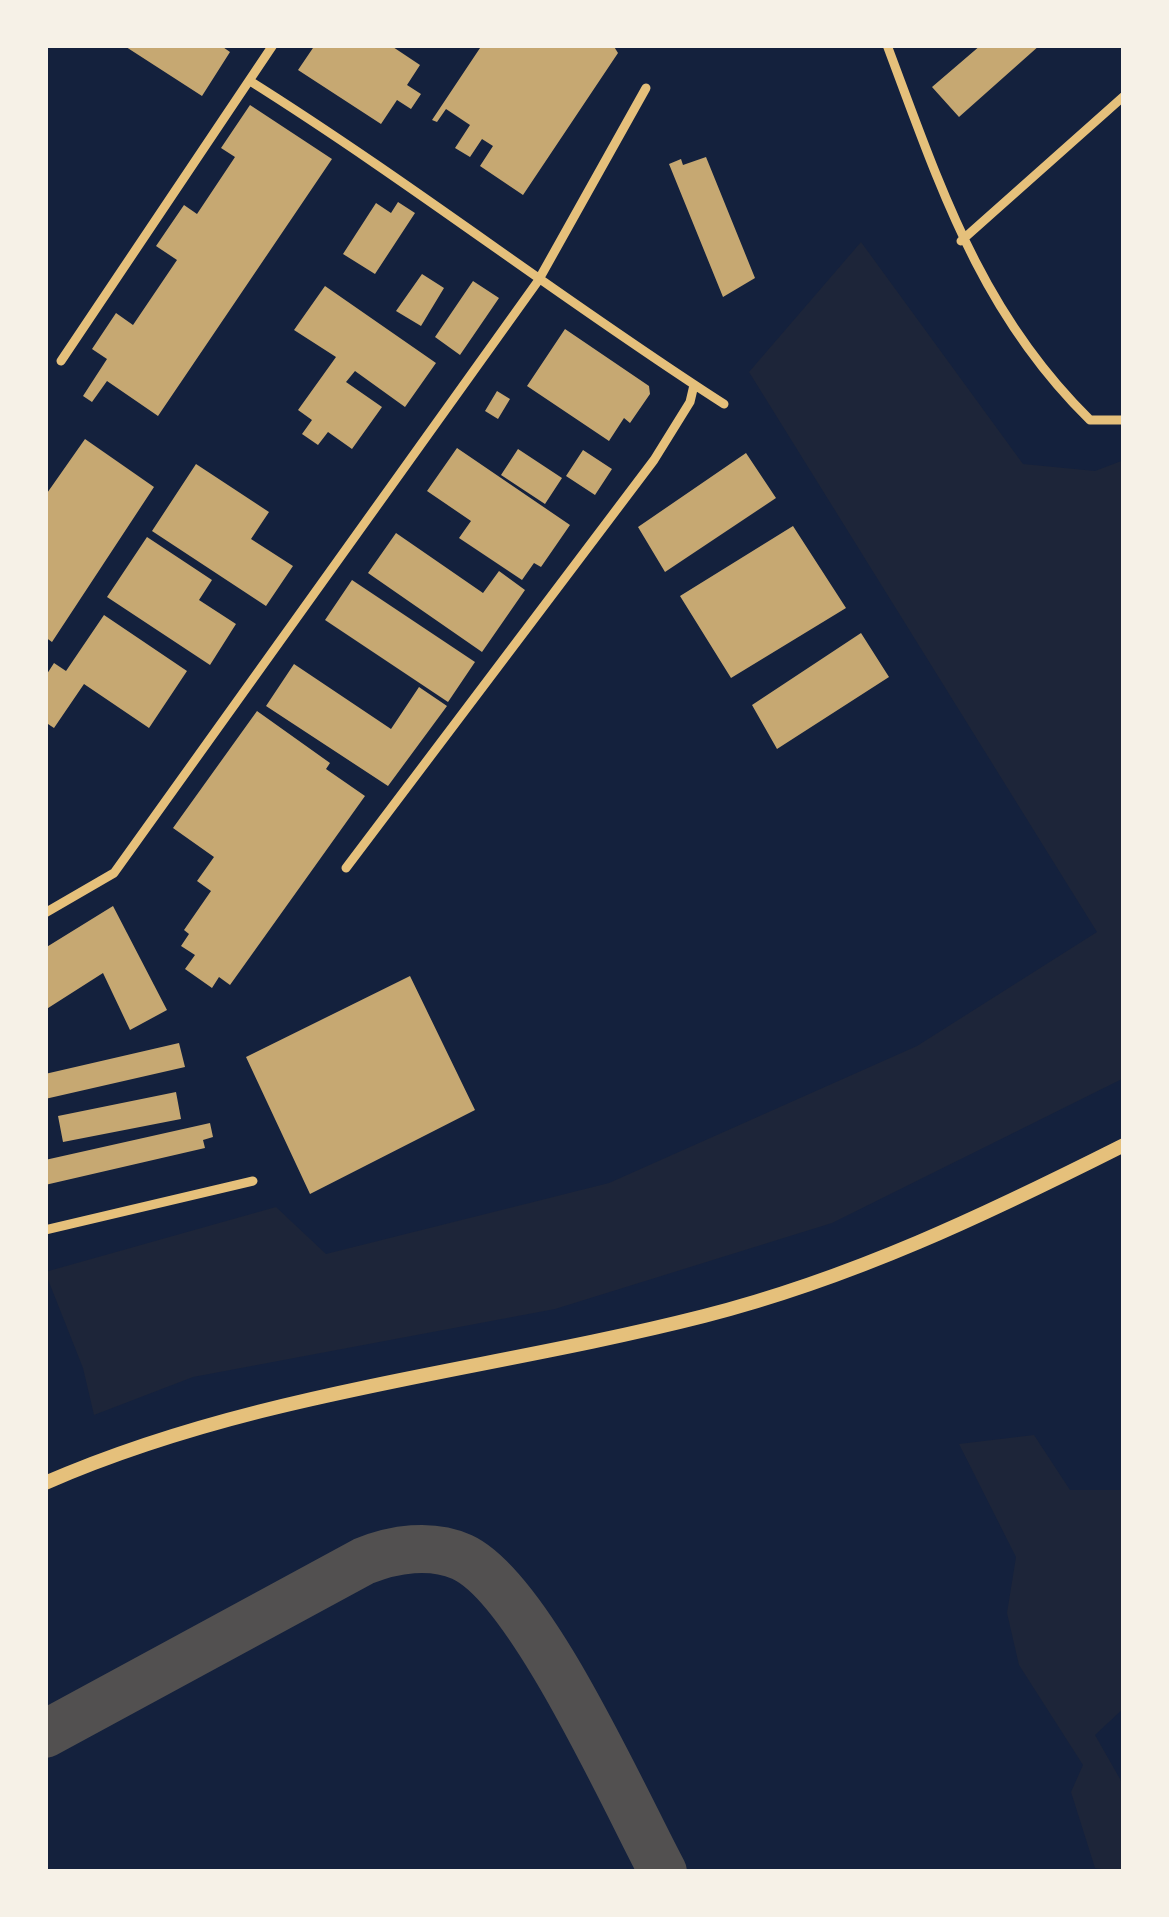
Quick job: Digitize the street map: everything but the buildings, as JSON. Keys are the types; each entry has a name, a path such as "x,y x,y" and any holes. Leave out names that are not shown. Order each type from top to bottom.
{"main road":[{"path":"45,1484 141,1444 240,1414 671,1324 806,1287 947,1232 1124,1145"}],"street":[{"path":"61,361 273,45"},
{"path":"887,45 962,242 1039,370 1090,420 1124,420"},
{"path":"250,81 365,154 538,281 724,404"},
{"path":"45,914 114,874 538,281 646,88"},
{"path":"962,242 1124,96"},
{"path":"346,868 628,496 690,402 694,385"},
{"path":"45,1230 253,1181"}],"shaded area":[{"path":"861,242 1023,464 1095,471 1124,460 1124,1078 832,1223 555,1309 193,1377 94,1415 83,1368 45,1272 276,1207 326,1254 609,1183 917,1046 1097,932 749,372"},
{"path":"1034,1435 1070,1490 1124,1490 1124,1708 1095,1735 1124,1786 1124,1872 1095,1868 1071,1792 1083,1765 1019,1665 1007,1613 1016,1557 959,1444"}],"taxiway":[{"path":"45,1734 364,1561 413,1549 438,1550 462,1557 489,1576 517,1609 573,1699 663,1872"}]}
